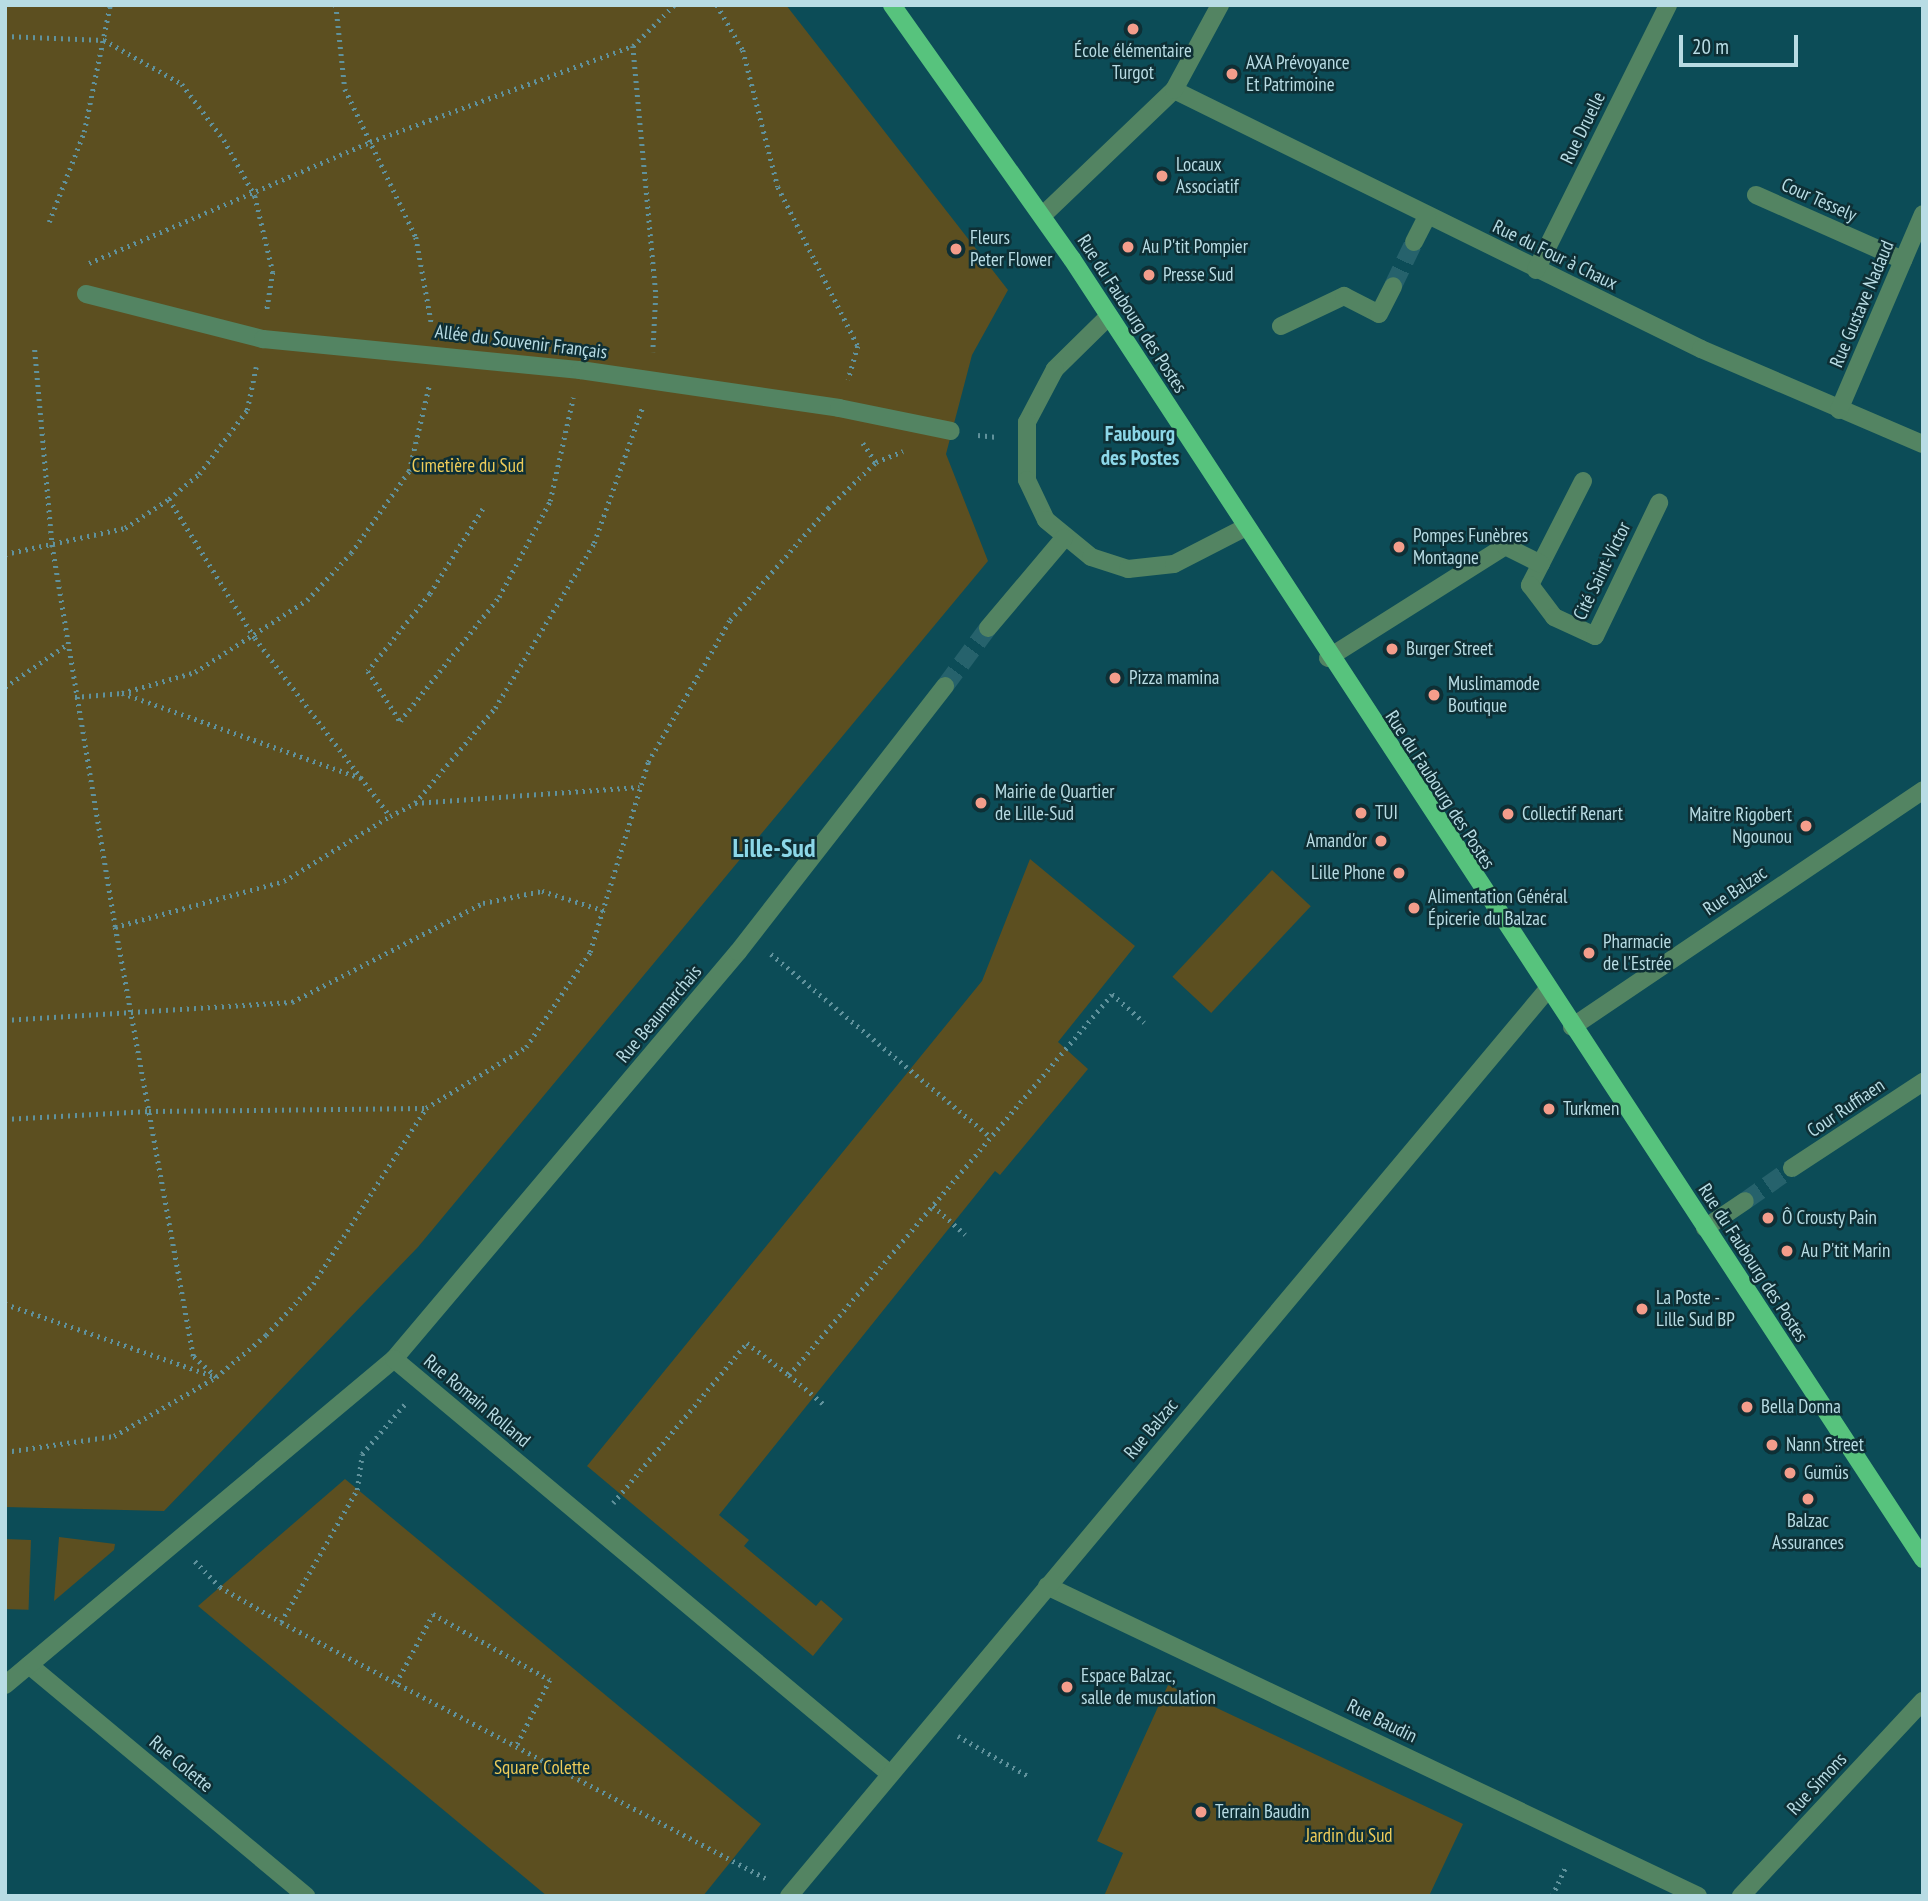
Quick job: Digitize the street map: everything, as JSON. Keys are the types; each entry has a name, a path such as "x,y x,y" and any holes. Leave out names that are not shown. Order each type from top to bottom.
{"main road":[{"name":"Rue du Faubourg des Postes","path":"892,5 1042,216 1109,316 1328,658 1923,1559"}],"street":[{"path":"1042,216 1174,90 1220,5"},
{"name":"Rue Druelle","path":"1536,270 1668,5"},
{"name":"Rue du Four à Chaux","path":"1174,90 1536,270 1839,410 1923,444"},
{"name":"Cour Tessely","path":"1756,195 1903,260"},
{"name":"Rue Gustave Nadaud","path":"1839,410 1923,214"},
{"path":"1414,242 1427,216"},
{"path":"1282,326 1344,296 1379,314 1393,286"},
{"name":"Allée du Souvenir Français","path":"86,294 263,339 580,370 839,408 951,431"},
{"path":"1109,316 1043,386 1023,440 1034,500 1063,538 1107,564 1149,568 1194,556 1246,527"},
{"name":"Cité Saint-Victor","path":"1583,481 1530,585 1554,617 1595,636 1659,503"},
{"path":"988,628 1063,538"},
{"path":"1328,658 1505,546 1541,564"},
{"name":"Rue Beaumarchais","path":"394,1359 750,937 945,687"},
{"name":"Rue Balzac","path":"1572,1027 1923,790"},
{"name":"Rue Balzac","path":"790,1894 1547,990"},
{"name":"Cour Ruffiaen","path":"1792,1168 1923,1082"},
{"path":"1705,1228 1745,1201"},
{"name":"Rue Romain Rolland","path":"5,1685 394,1359 890,1774"},
{"name":"Rue Baudin","path":"1047,1586 1698,1896"},
{"name":"Rue Colette","path":"29,1665 306,1896"},
{"name":"Rue Simons","path":"1741,1896 1923,1701"}],"path":[{"path":"49,222 84,132 110,5"},
{"path":"85,265 255,196 370,142 633,46 674,5"},
{"path":"717,5 743,50 778,187 858,345 839,408 876,462"},
{"path":"5,36 104,40 182,84 225,140 255,196 274,272 247,410 199,474 169,499 125,528 52,547 5,554"},
{"path":"115,927 284,881 415,803 495,708 594,543 652,380 656,296 633,46"},
{"path":"34,347 52,547 66,645 115,927 192,1356 216,1377"},
{"path":"483,509 430,594 368,671 401,721 499,597 544,513 580,370"},
{"path":"5,1452 114,1436 216,1377 313,1284 426,1108 526,1047 590,952 605,911 639,787 730,620 876,462 951,431 1023,440"},
{"path":"169,499 255,638 390,816"},
{"path":"75,696 122,693 195,672 255,638"},
{"path":"5,687 66,645"},
{"path":"122,693 361,778"},
{"path":"415,803 639,787"},
{"path":"5,1020 132,1015 292,1002 483,902 542,891 605,911"},
{"path":"750,937 991,1137"},
{"path":"789,1375 1112,994 1144,1022"},
{"path":"5,1119 149,1111 426,1108"},
{"path":"933,1206 965,1234"},
{"path":"5,1304 216,1377"},
{"path":"593,1526 747,1343 826,1406"},
{"path":"281,1622 357,1490 362,1454 423,1384"},
{"path":"175,1541 220,1587 790,1894"},
{"path":"396,1683 433,1614 550,1680 516,1747"},
{"path":"954,1734 1028,1776"}],"green space":[{"name":"Cimetière du Sud","path":"5,5 786,5 1008,290 972,355 946,454 988,561 418,1247 164,1511 5,1507"},
{"path":"1030,859 1135,946 1058,1042 1088,1069 1000,1175 995,1171 719,1515 749,1540 744,1546 816,1606 821,1600 843,1619 813,1656 587,1466 982,981"},
{"path":"1272,870 1311,906 1211,1013 1172,977"},
{"name":"Square Colette","path":"345,1479 761,1824 703,1896 547,1896 198,1606"},
{"path":"59,1537 115,1544 114,1550 54,1601"},
{"path":"5,1539 31,1540 29,1610 5,1609"},
{"name":"Terrain Baudin","path":"1168,1685 1463,1824 1429,1896 1104,1896 1123,1853 1097,1841"}],"tunnel":[{"path":"1393,286 1414,242"},
{"path":"945,686 988,628"},
{"path":"1745,1201 1792,1168"}],"place":[{"name":"École élémentaire Turgot","path":"1133,29"},
{"name":"AXA Prévoyance Et Patrimoine","path":"1232,74"},
{"name":"Locaux Associatif","path":"1162,176"},
{"name":"Au P'tit Pompier","path":"1128,247"},
{"name":"Fleurs Peter Flower","path":"956,249"},
{"name":"Presse Sud","path":"1149,275"},
{"name":"Pompes Funèbres Montagne","path":"1399,547"},
{"name":"Burger Street","path":"1392,649"},
{"name":"Pizza mamina","path":"1115,678"},
{"name":"Muslimamode Boutique","path":"1434,695"},
{"name":"Mairie de Quartier de Lille-Sud","path":"981,803"},
{"name":"TUI","path":"1361,813"},
{"name":"Collectif Renart","path":"1508,814"},
{"name":"Maitre Rigobert Ngounou","path":"1806,826"},
{"name":"Amand'or","path":"1381,841"},
{"name":"Lille Phone","path":"1399,873"},
{"name":"Alimentation Général Épicerie du Balzac","path":"1414,908"},
{"name":"Pharmacie de l'Estrée","path":"1589,953"},
{"name":"Turkmen","path":"1549,1109"},
{"name":"Ô Crousty Pain","path":"1768,1218"},
{"name":"Au P'tit Marin","path":"1787,1251"},
{"name":"La Poste - Lille Sud BP","path":"1642,1309"},
{"name":"Bella Donna","path":"1747,1407"},
{"name":"Nann Street","path":"1772,1445"},
{"name":"Gumüs","path":"1790,1473"},
{"name":"Balzac Assurances","path":"1808,1499"},
{"name":"Espace Balzac, salle de musculation","path":"1067,1687"},
{"name":"Terrain Baudin","path":"1201,1812"}],"district":[{"name":"Faubourg des Postes","path":"1140,446"},
{"name":"Lille-Sud","path":"774,848"}],"park label":[{"name":"Jardin du Sud","path":"1349,1836"}]}
